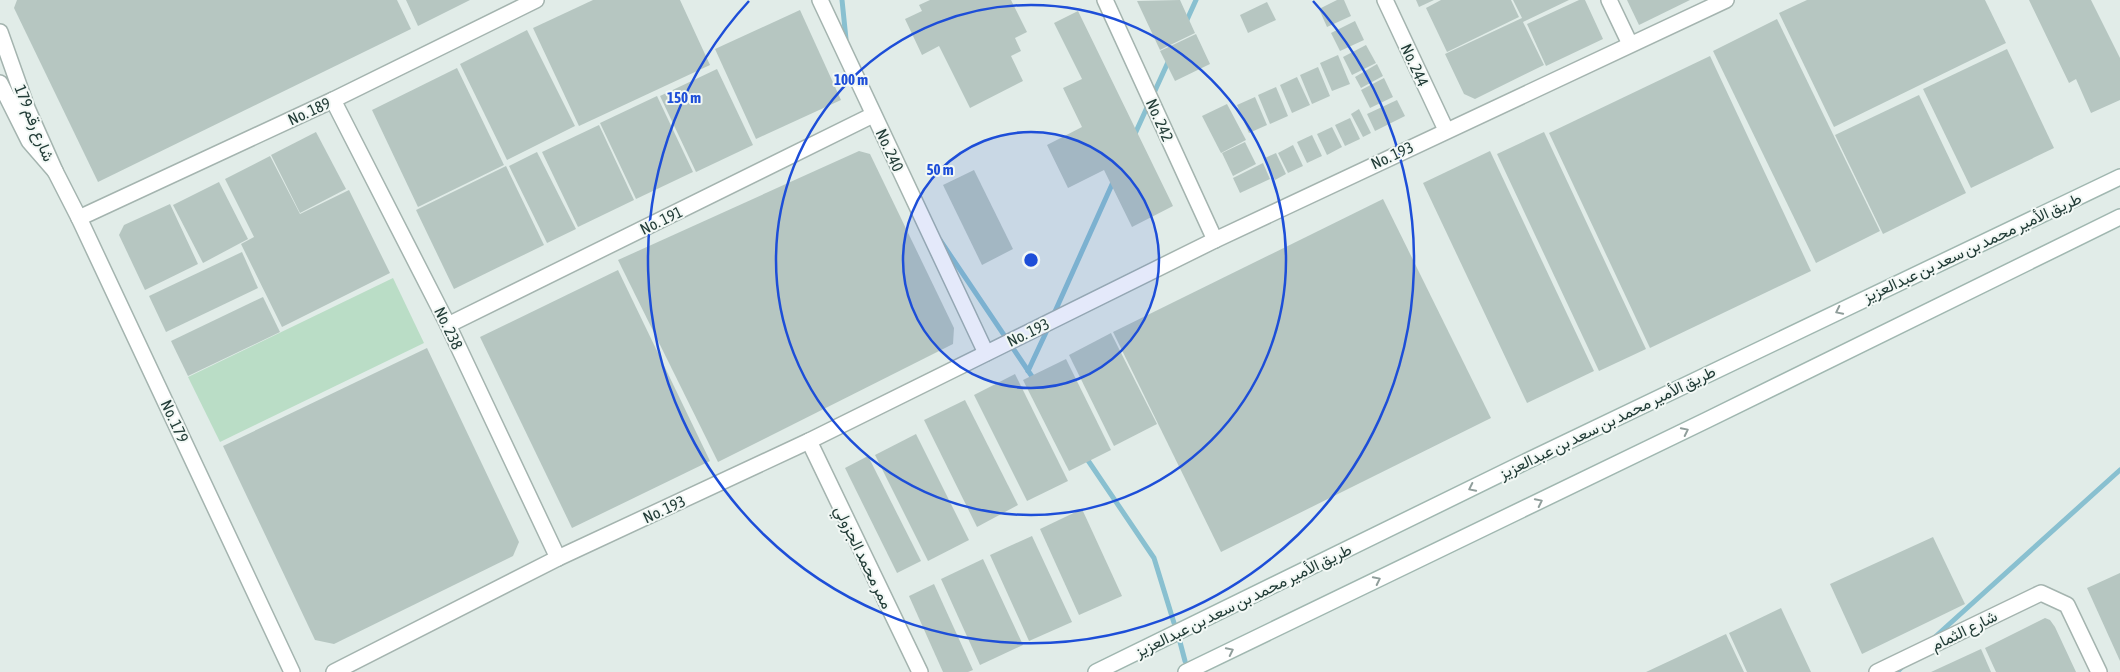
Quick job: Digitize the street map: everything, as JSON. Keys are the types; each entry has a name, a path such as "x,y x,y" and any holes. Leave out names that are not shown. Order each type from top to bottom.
{"street":[{"name":"No. 189","path":"79,218 333,100 536,0"},
{"name":"No. 240","path":"820,0 986,353"},
{"name":"No. 242","path":"1105,0 1215,240"},
{"name":"No. 244","path":"1385,0 1446,130"},
{"path":"1609,0 1630,44"},
{"name":"No. 193","path":"334,672 558,558 809,441 1215,240 1726,0"},
{"name":"شارع رقم 179","path":"0,32 27,108 55,171"},
{"name":"شارع رقم 179","path":"0,83 29,141 55,171"},
{"name":"No. 238","path":"333,100 448,325 558,558"},
{"name":"No. 191","path":"448,325 873,115"},
{"name":"No. 179","path":"55,171 79,218 292,672"},
{"name":"طريق الأمير محمد بن سعد بن عبدالعزيز","path":"1096,672 1534,458 2120,177"},
{"path":"1186,672 1708,420 2120,217"},
{"name":"ممر محمد الجزولي","path":"809,441 920,672"},
{"name":"شارع الثمام","path":"1877,672 2042,593 2067,605 2098,672"}],"green space":[{"path":"393,278 424,343 220,442 188,377"}],"building":[{"path":"17,0 397,0 411,29 98,182 14,8"},
{"path":"406,0 470,0 418,26"},
{"path":"593,0 680,0 710,65 579,126 533,28"},
{"path":"930,0 1011,0 1027,32 1015,38 1021,51 1011,56 1023,81 970,108 939,46 922,55 905,19 922,11 919,5"},
{"path":"1180,0 1195,33 1160,50 1137,1"},
{"path":"1337,0 1344,0 1351,16 1327,27 1319,9"},
{"path":"1416,0 1434,0 1419,7"},
{"path":"1441,0 1511,0 1519,17 1447,52 1426,8"},
{"path":"1513,0 1569,0 1523,22 1544,65 1475,99 1464,94 1445,54 1522,18"},
{"path":"1579,0 1585,0 1603,39 1546,66 1527,24"},
{"path":"1627,0 1690,0 1639,25"},
{"path":"1807,0 1985,0 2006,43 1834,127 1779,13"},
{"path":"2029,0 2091,0 2120,58 2120,100 2091,113 2076,79 2069,83"},
{"path":"1267,2 1276,20 1248,33 1240,15"},
{"path":"800,10 841,100 756,139 715,49"},
{"path":"1078,11 1173,206 1132,227 1104,170 1068,188 1047,145 1082,127 1063,88 1082,79 1054,23"},
{"path":"1777,19 1880,231 1816,263 1713,51"},
{"path":"1355,21 1364,40 1340,51 1331,33"},
{"path":"527,30 575,126 507,160 460,64"},
{"path":"1196,34 1210,64 1175,81 1160,51"},
{"path":"1366,45 1376,63 1352,75 1343,57"},
{"path":"2007,49 2054,148 1971,188 1923,89"},
{"path":"1338,55 1350,84 1332,91 1320,63"},
{"path":"1710,56 1811,271 1650,348 1549,133"},
{"path":"1377,64 1383,76 1361,88 1355,77"},
{"path":"1318,67 1330,96 1312,104 1300,75"},
{"path":"457,68 504,165 418,207 372,110"},
{"path":"717,69 753,145 696,172 660,96"},
{"path":"1297,77 1310,105 1292,113 1280,85"},
{"path":"1384,78 1393,97 1370,108 1361,90"},
{"path":"1276,87 1288,116 1270,124 1258,95"},
{"path":"1919,95 1966,193 1883,234 1835,135"},
{"path":"657,96 693,172 636,199 600,123"},
{"path":"1255,97 1267,125 1249,133 1237,105"},
{"path":"1397,100 1405,116 1375,131 1367,114"},
{"path":"1227,104 1246,140 1221,153 1202,116"},
{"path":"1359,109 1371,133 1363,137 1351,114"},
{"path":"1350,118 1360,139 1345,146 1335,125"},
{"path":"599,125 634,200 578,227 542,152"},
{"path":"1332,127 1342,147 1327,155 1317,134"},
{"path":"316,132 346,189 300,213 271,155"},
{"path":"1544,132 1646,349 1599,371 1497,154"},
{"path":"1312,135 1322,156 1307,163 1297,142"},
{"path":"1245,142 1256,164 1233,176 1222,153"},
{"path":"1293,145 1303,166 1288,173 1278,153"},
{"path":"859,151 870,154 954,328 953,344 718,462 618,260"},
{"path":"1490,151 1594,371 1527,403 1423,183"},
{"path":"537,152 576,229 547,243 509,166"},
{"path":"1276,153 1286,174 1275,180 1265,158"},
{"path":"270,156 300,214 349,190 390,273 282,327 241,244 254,237 225,179"},
{"path":"1263,163 1270,179 1240,193 1233,178"},
{"path":"506,166 544,245 454,289 416,210"},
{"path":"974,170 1013,249 982,265 943,185"},
{"path":"219,182 248,239 203,263 173,205"},
{"path":"1383,199 1491,418 1221,552 1113,332"},
{"path":"170,204 198,264 145,290 119,235 124,225"},
{"path":"242,252 258,288 166,332 149,296"},
{"path":"618,270 710,461 572,528 480,337"},
{"path":"263,297 280,332 188,376 171,341"},
{"path":"1111,333 1157,424 1114,446 1069,355"},
{"path":"427,348 519,542 513,556 334,644 315,640 223,446"},
{"path":"1066,359 1111,450 1069,471 1023,380"},
{"path":"1015,374 1068,481 1027,501 974,395"},
{"path":"965,400 1018,505 977,527 924,420"},
{"path":"916,434 969,540 928,561 875,455"},
{"path":"868,456 921,561 897,573 845,468"},
{"path":"1082,509 1122,596 1079,615 1040,529"},
{"path":"1032,536 1072,622 1029,641 990,555"},
{"path":"1933,537 1965,604 1862,654 1830,584"},
{"path":"983,559 1023,645 980,665 941,579"},
{"path":"2120,573 2120,661 2087,588"},
{"path":"934,584 973,670 968,672 943,672 909,596"},
{"path":"1781,608 1811,672 1747,672 1729,633"},
{"path":"2045,618 2050,620 2055,627 2076,672 1996,672 1985,648"},
{"path":"1726,634 1744,672 1646,672 1676,658"},
{"path":"1981,649 1991,672 1931,672"}],"waterway":[{"path":"842,0 846,39"},
{"path":"1186,22 1196,0"},
{"path":"1153,95 1169,60"},
{"path":"1134,136 1149,103"},
{"path":"1053,316 1114,180"},
{"path":"940,240 1035,381"},
{"path":"1028,371 1049,326"},
{"path":"1085,456 1154,558 1174,623"},
{"path":"1935,637 2120,470"},
{"path":"1180,642 1185,661"},
{"path":"1897,672 1904,665"}]}
